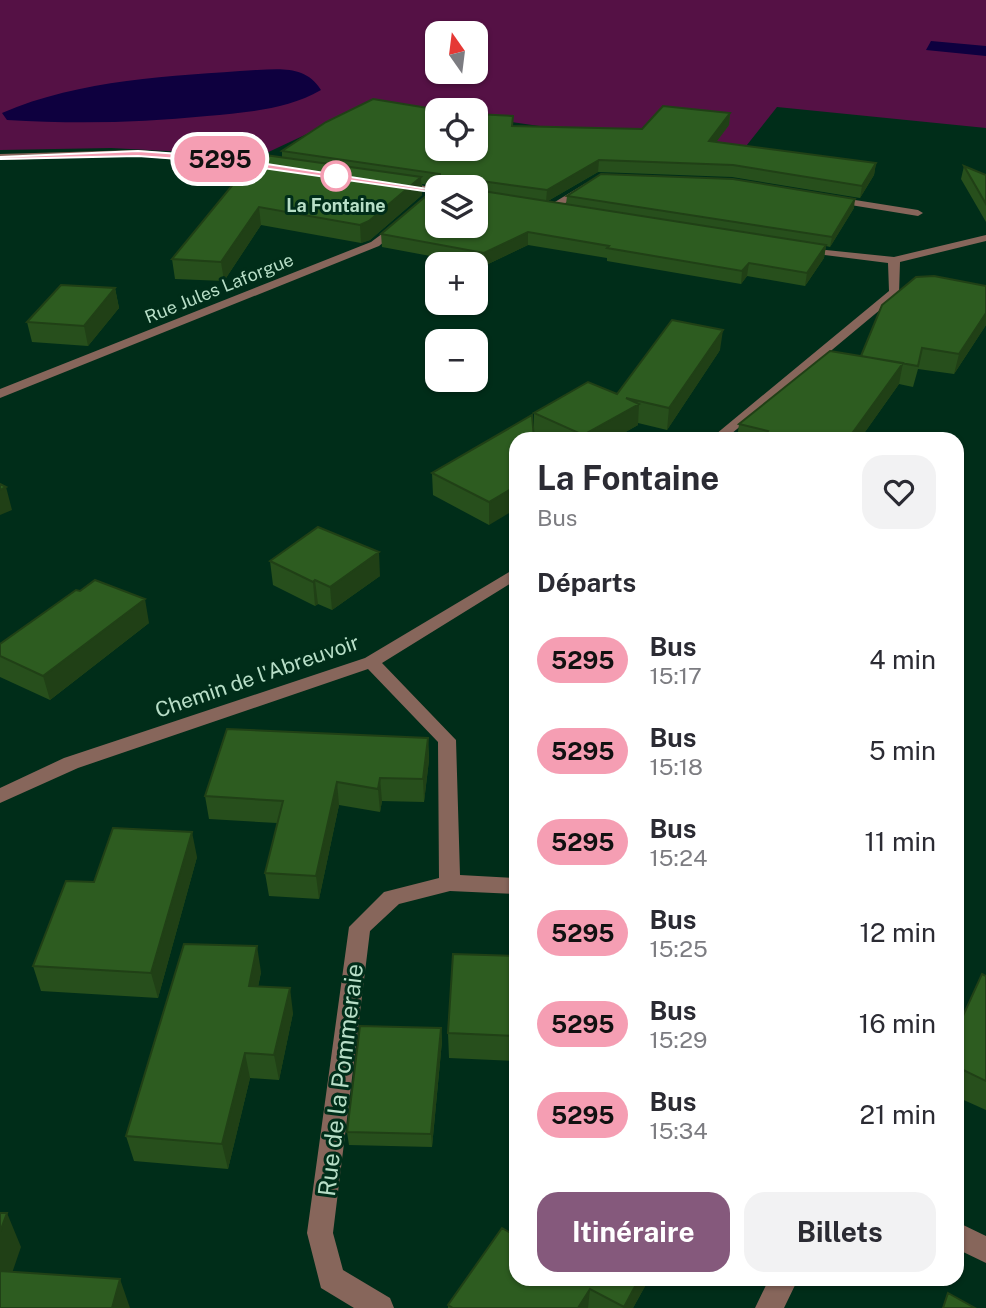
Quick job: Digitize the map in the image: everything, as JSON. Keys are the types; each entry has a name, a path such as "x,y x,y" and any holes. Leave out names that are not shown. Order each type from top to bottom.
{"street":[{"path":"0,157 138,153 221,159 288,169"},
{"path":"564,211 545,208 598,178"},
{"path":"382,183 425,189"},
{"path":"812,196 919,214"},
{"name":"Rue Jules Laforgue","path":"0,394 375,244 406,218"},
{"path":"782,246 894,260 986,238"},
{"path":"725,432 895,292 894,260"},
{"name":"Chemin de l'Abreuvoir","path":"0,796 71,764 371,662 509,577"},
{"path":"371,662 447,740 450,883"},
{"name":"Rue de la Pommeraie","path":"380,1308 331,1278 320,1233 360,928 392,898 450,883 509,886"},
{"path":"964,1239 986,1250"},
{"path":"769,1308 780,1286"}],"shaded area":[{"path":"0,0 986,0 986,128 777,107 739,155 488,119 488,98 425,98 425,109 373,103 260,156 111,148 0,150"},
{"path":"931,41 986,46 986,56 926,50"},
{"path":"257,70 301,73 315,82 321,90 294,102 266,109 182,118 57,122 7,120 2,113 63,93 95,86 160,77"}],"building":[{"path":"373,99 425,108 425,161 488,161 488,115 513,116 512,126 642,129 663,106 730,113 709,141 876,163 862,186 733,165 599,160 547,190 488,182 488,175 440,175 282,151 326,122"},
{"path":"258,154 421,177 369,221 360,225 259,207 221,262 172,259"},
{"path":"964,166 986,175 986,204"},
{"path":"601,174 733,179 855,199 832,237 567,196"},
{"path":"488,192 826,245 807,273 749,263 742,271 528,232 486,252 381,234 425,197 425,238 488,238"},
{"path":"934,276 986,286 986,313 959,354 922,348 918,366 861,356 882,305 916,277"},
{"path":"61,285 115,288 84,326 27,322"},
{"path":"672,320 723,330 669,408 626,398 639,404 588,432 576,432 534,413 588,382 617,394"},
{"path":"830,351 903,363 853,432 767,432 739,424"},
{"path":"532,415 533,432 509,432 509,490 489,502 432,473"},
{"path":"318,527 379,552 330,587 315,580 313,582 270,561"},
{"path":"95,580 145,599 43,676 0,656 0,644 76,590 80,591"},
{"path":"227,729 428,738 423,779 380,778 378,789 337,782 316,876 265,873 283,801 205,796"},
{"path":"113,828 192,832 151,973 33,966 66,881 94,882"},
{"path":"184,944 257,946 249,986 290,988 274,1055 245,1053 222,1144 126,1136"},
{"path":"453,954 509,956 509,1036 448,1033"},
{"path":"982,974 986,976 986,1081 964,1070 964,1014"},
{"path":"360,1026 441,1028 431,1134 347,1132"},
{"path":"0,1213 7,1213 0,1232"},
{"path":"502,1228 509,1232 509,1286 635,1286 624,1307 590,1289 578,1308 453,1308 448,1305"},
{"path":"0,1271 120,1279 112,1308 0,1308"},
{"path":"948,1293 975,1308 943,1308"}],"bus line":[{"name":"5295","path":"0,157 138,153 221,159 425,189"}],"place":[{"name":"La Fontaine","path":"336,176"}]}
